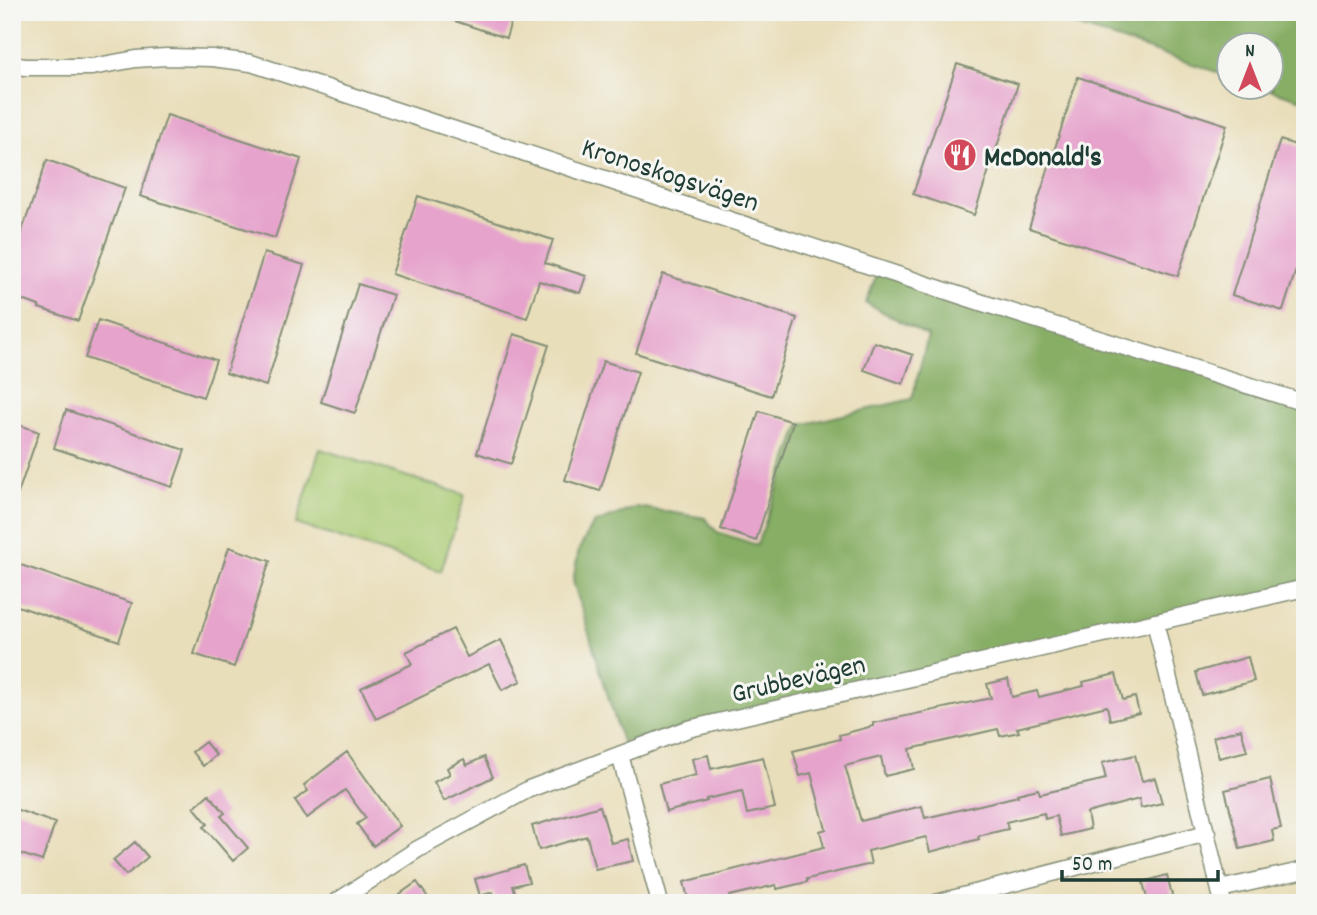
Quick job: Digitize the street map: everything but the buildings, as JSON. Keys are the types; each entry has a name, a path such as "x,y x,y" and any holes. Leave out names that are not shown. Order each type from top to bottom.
{"street":[{"name":"Kronoskogsvägen","path":"12,65 92,67 166,57 212,58 251,63 986,304 1305,403"},
{"name":"Grubbevägen","path":"335,903 418,849 529,789 688,729 1305,588"},
{"path":"1156,622 1222,896 1305,870"},
{"path":"620,755 660,903"},
{"path":"942,902 1207,833"}],"green space":[{"path":"1034,12 1305,12 1305,101 1286,95 1286,32 1216,32 1216,72"},
{"path":"879,269 1305,403 1305,586 622,742 573,581 579,549 593,524 637,507 705,518 717,532 757,545 800,425 912,399 928,336 866,303"},
{"path":"320,449 465,495 441,571 296,524"}],"place":[{"name":"McDonald's","path":"960,155"}]}
